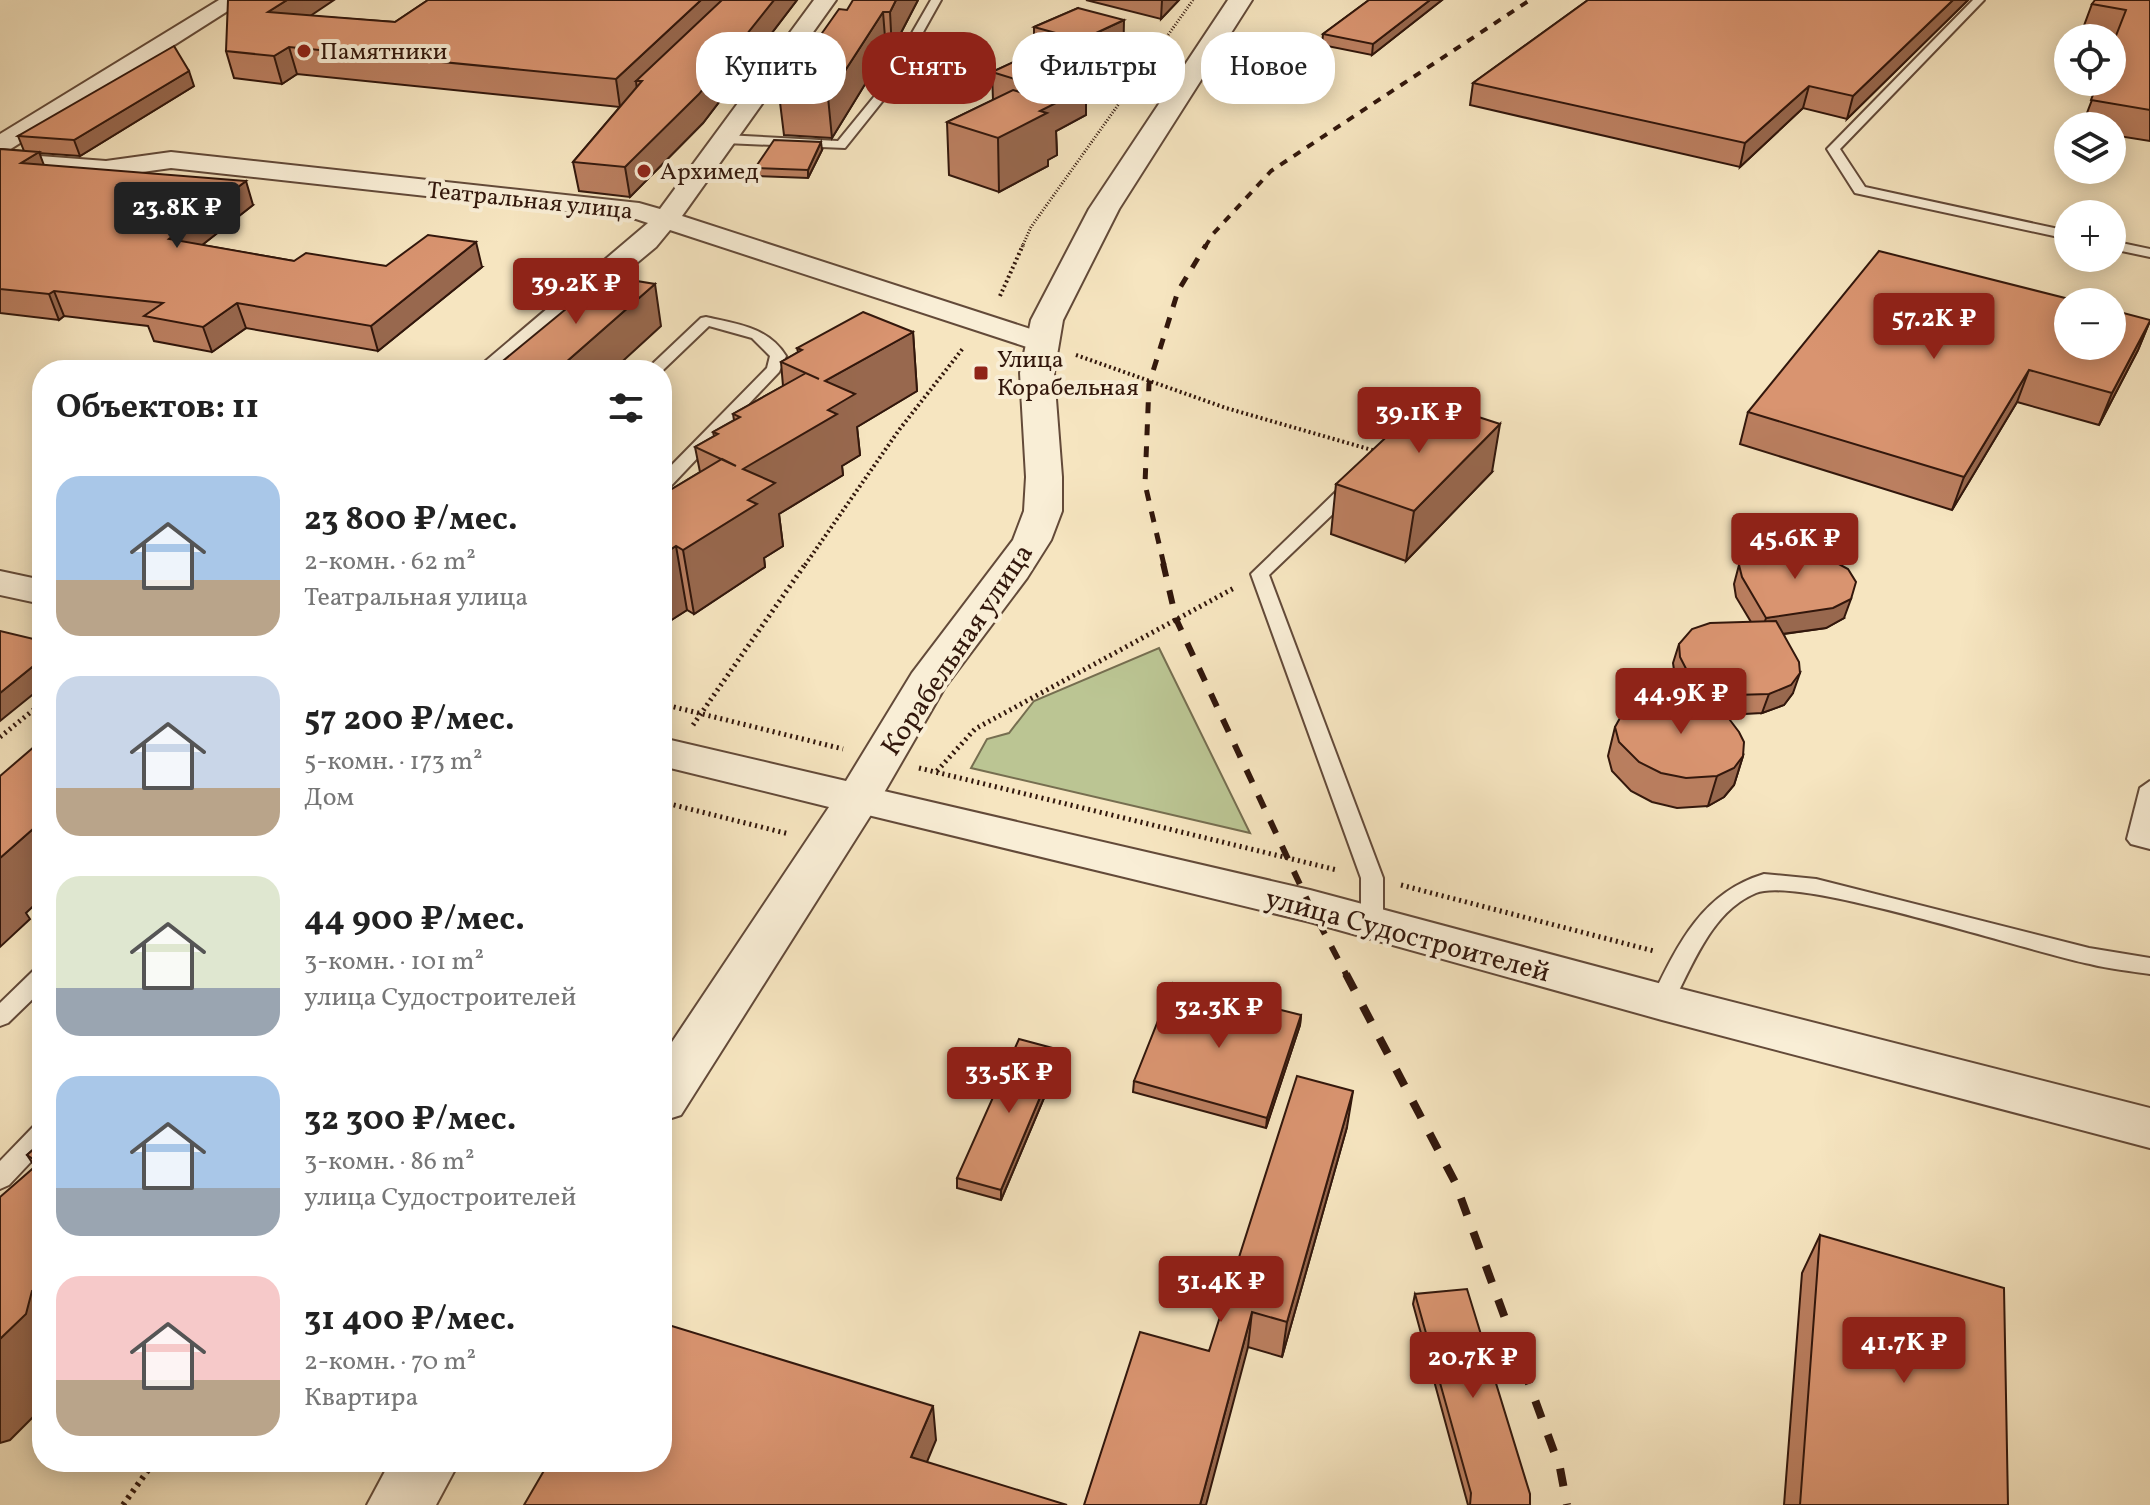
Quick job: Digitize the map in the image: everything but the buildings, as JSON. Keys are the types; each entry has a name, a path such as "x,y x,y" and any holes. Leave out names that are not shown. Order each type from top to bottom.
{"street":[{"path":"0,145 234,0"},
{"path":"502,360 646,241 725,139 825,0"},
{"name":"Корабельная улица","path":"672,1085 870,779 927,682 1013,570 1037,526 1043,511 1044,477 1037,373 1041,342 1056,299 1104,209 1240,0"},
{"name":"Театральная улица","path":"0,161 106,169 171,160 639,211 1041,342"},
{"path":"0,583 32,590"},
{"name":"улица Судостроителей","path":"672,754 870,779 1372,923 1662,1002 2150,1128"},
{"path":"399,1505 420,1472"}],"lane":[{"path":"725,139 841,145 883,93 936,0"},
{"path":"1979,0 1833,149 1860,190 2054,232"},
{"path":"2126,248 2150,253"},
{"path":"665,360 706,321 763,338 773,344 778,356 774,369 672,475"},
{"path":"1372,923 1372,878 1260,574 1386,454"},
{"path":"2150,788 2138,839 2150,842"},
{"path":"1662,1002 1683,959 1723,902 1740,890 1765,882 1786,882 1833,890 2089,956 2150,966"},
{"path":"0,1017 32,986"},
{"path":"0,1178 32,1144"}],"path":[{"path":"672,747 701,713 899,430 984,323 996,305 1031,227 1193,0"},
{"path":"1041,342 1149,384 1257,419 1386,454"},
{"path":"936,772 975,729 1260,574"},
{"path":"672,706 701,713 870,779 936,772 1372,878 1683,959"},
{"path":"0,737 32,711"},
{"path":"672,805 828,844"},
{"path":"123,1505 147,1472"}],"green space":[{"path":"1159,648 1250,833 971,768 987,739 1009,733 1034,701"}],"railway":[{"path":"1205,247 1213,234 1271,171 1530,0"},
{"path":"1164,565 1145,484 1149,384 1178,291 1206,245"},
{"path":"1163,563 1176,619 1310,906 1347,976"},
{"path":"1346,974 1455,1182 1560,1468 1567,1505"}],"place":[{"name":"Памятники","path":"304,51"},
{"name":"Архимед","path":"644,171"},
{"name":"Улица Корабельная","path":"981,373"}]}
